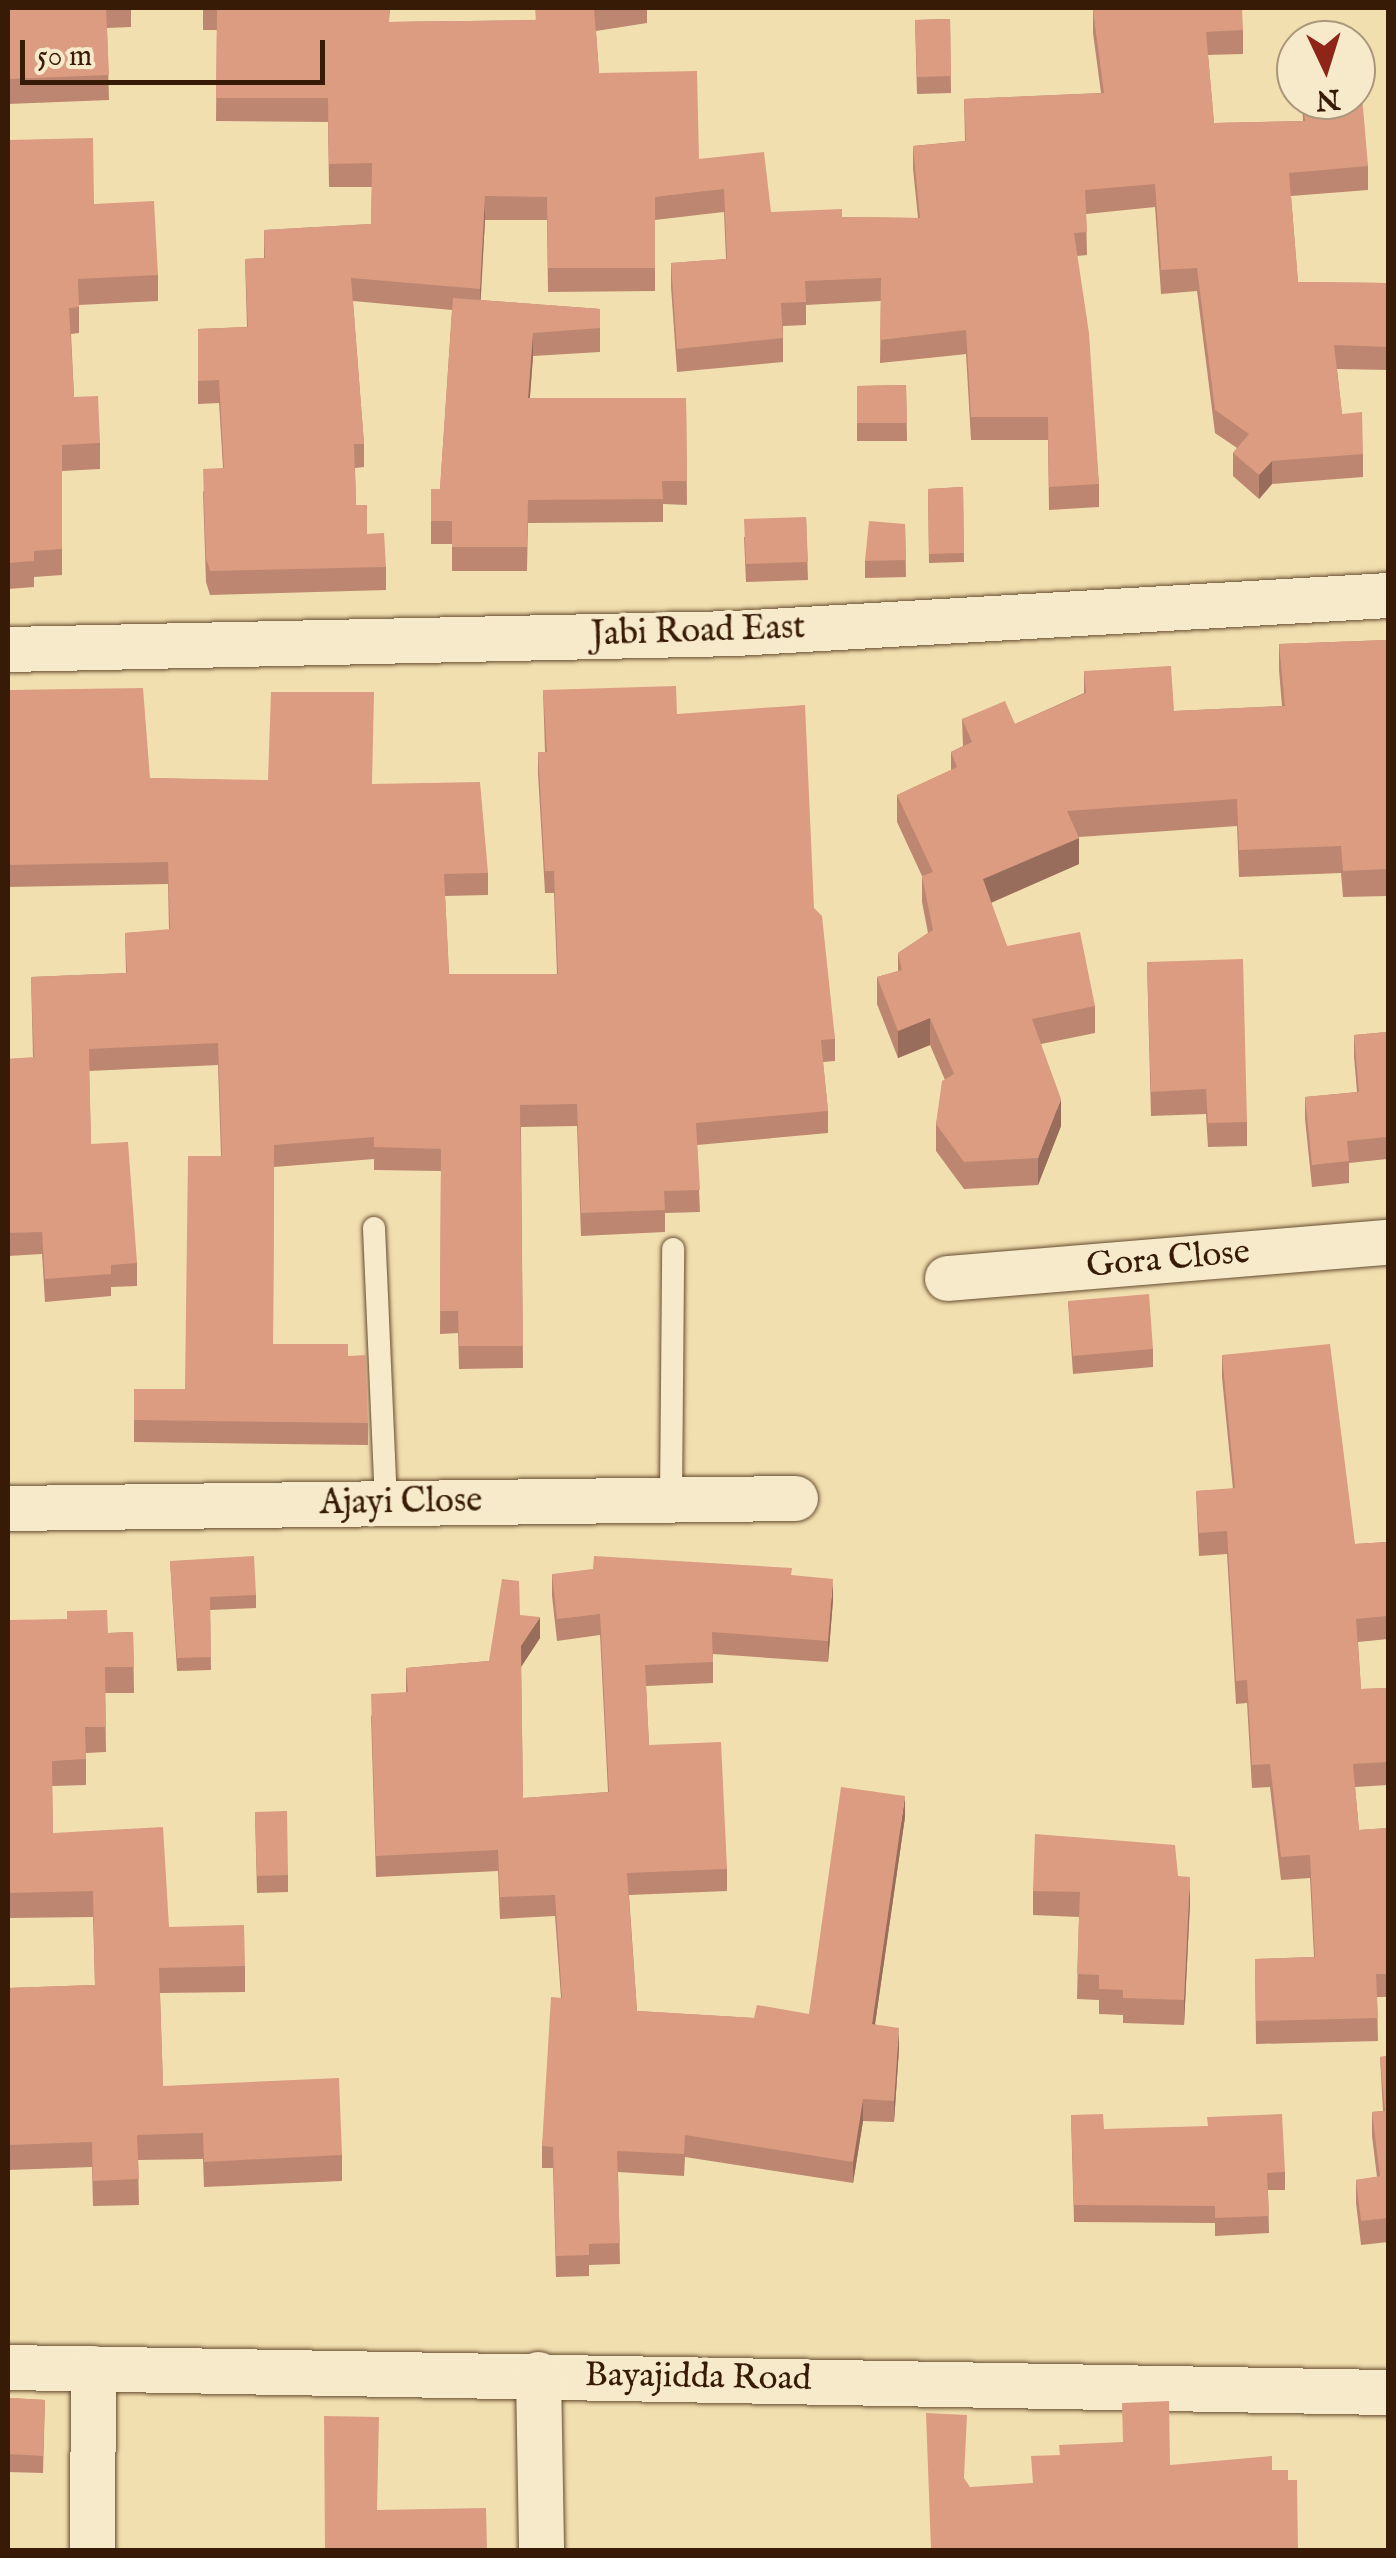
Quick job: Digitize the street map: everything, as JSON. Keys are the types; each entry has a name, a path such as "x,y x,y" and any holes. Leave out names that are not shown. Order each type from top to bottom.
{"street":[{"name":"Jabi Road East","path":"8,649 735,633 1388,595"},
{"name":"Gora Close","path":"947,1278 1388,1242"},
{"name":"Ajayi Close","path":"8,1508 795,1498"},
{"name":"Bayajidda Road","path":"8,2367 1388,2392"},
{"path":"92,2368 92,2550"},
{"path":"538,2374 540,2550"}],"lane":[{"path":"374,1228 386,1503"},
{"path":"672,1500 673,1249"}],"building":[{"path":"8,8 106,8 109,75 8,79"},
{"path":"217,8 389,8 389,22 536,20 535,9 594,8 599,73 697,71 699,159 764,152 771,212 842,209 842,217 920,218 913,146 966,141 964,99 1104,93 1093,10 1242,8 1243,30 1206,32 1214,123 1364,120 1368,166 1289,173 1298,282 1388,283 1388,347 1334,345 1342,414 1362,412 1363,454 1272,461 1259,475 1233,453 1249,434 1215,410 1197,268 1161,270 1155,184 1085,190 1087,232 1074,233 1089,333 1099,484 1049,487 1048,417 971,417 966,330 880,340 881,278 805,281 806,302 781,303 783,338 677,349 671,263 727,259 724,189 655,197 655,268 548,268 547,197 485,196 480,289 351,278 364,444 354,444 356,505 367,505 367,534 384,533 386,567 210,571 206,558 203,469 224,468 219,380 198,381 198,329 248,327 245,259 265,258 264,230 371,224 372,163 329,164 328,98 216,98"},
{"path":"950,19 951,76 917,77 915,20"},
{"path":"93,138 94,204 154,201 158,275 78,279 79,307 69,308 74,397 98,396 100,443 62,445 62,549 34,551 34,561 8,563 8,140"},
{"path":"453,298 600,309 600,328 533,333 528,398 686,398 687,481 662,481 663,499 528,500 527,547 452,547 452,521 431,521 431,489 440,489"},
{"path":"906,385 907,423 857,423 857,386"},
{"path":"963,487 964,553 929,554 928,489"},
{"path":"806,517 808,562 746,564 744,519"},
{"path":"869,521 905,524 906,560 865,561"},
{"path":"1388,640 1388,869 1343,871 1341,846 1239,850 1237,799 1067,811 1079,838 983,879 1007,946 1080,932 1095,1006 1032,1019 1061,1099 1038,1158 964,1162 936,1124 942,1081 954,1074 930,1018 898,1031 877,977 902,970 898,953 933,930 922,876 933,872 897,795 957,767 951,752 972,742 962,719 1005,701 1015,724 1086,693 1084,671 1171,666 1174,711 1285,706 1279,644"},
{"path":"676,686 677,714 805,705 814,908 822,916 835,1039 821,1040 828,1111 696,1123 700,1190 664,1191 665,1210 581,1213 577,1104 520,1105 523,1346 459,1346 458,1311 440,1311 441,1149 374,1147 374,1137 274,1145 273,1344 348,1344 348,1356 366,1355 368,1423 134,1420 134,1389 185,1389 188,1156 222,1156 218,1043 89,1049 91,1144 128,1142 137,1263 111,1265 111,1274 45,1279 42,1232 8,1233 8,1059 34,1057 31,977 127,973 125,933 170,929 168,862 8,865 8,690 143,688 150,778 268,780 271,692 374,692 372,784 480,782 488,873 444,874 449,974 558,974 554,871 545,871 538,752 547,752 543,690"},
{"path":"1243,959 1247,1122 1208,1123 1206,1089 1151,1092 1147,962"},
{"path":"1388,1032 1388,1137 1347,1141 1349,1161 1312,1165 1305,1097 1359,1092 1354,1035"},
{"path":"1149,1294 1153,1349 1073,1356 1068,1301"},
{"path":"1330,1344 1355,1544 1388,1542 1388,1616 1356,1619 1361,1689 1388,1688 1388,1762 1353,1764 1359,1830 1388,1828 1388,1974 1376,1974 1378,2018 1256,2021 1255,1959 1315,1957 1310,1855 1281,1857 1270,1764 1252,1765 1247,1680 1236,1681 1227,1531 1199,1533 1196,1491 1235,1488 1222,1355"},
{"path":"254,1556 256,1595 210,1597 211,1657 177,1658 170,1561"},
{"path":"594,1556 792,1568 791,1575 833,1579 828,1641 712,1632 713,1662 645,1665 649,1745 721,1742 727,1869 627,1873 637,2011 754,2018 757,2005 809,2014 841,1787 905,1796 872,2024 899,2028 894,2101 863,2099 853,2162 685,2135 684,2154 617,2151 620,2243 589,2244 589,2255 556,2256 553,2147 542,2146 551,1997 562,1998 555,1895 500,1897 498,1850 376,1856 371,1694 408,1692 406,1668 489,1661 502,1579 519,1581 520,1615 540,1617 521,1646 523,1798 609,1792 600,1614 557,1619 552,1574 593,1569"},
{"path":"107,1610 108,1633 133,1632 134,1667 105,1667 106,1727 85,1727 86,1759 52,1761 53,1833 163,1827 169,1927 244,1925 245,1966 159,1968 163,2086 339,2078 342,2155 204,2162 203,2133 137,2135 139,2179 93,2181 92,2142 8,2145 8,1988 95,1985 93,1891 8,1893 8,1620 67,1619 67,1611"},
{"path":"287,1811 288,1875 257,1876 255,1812"},
{"path":"1035,1834 1175,1845 1178,1876 1190,1877 1184,2000 1123,1998 1123,1990 1099,1989 1099,1975 1077,1974 1080,1892 1033,1891"},
{"path":"1388,2056 1388,2218 1361,2221 1356,2180 1380,2176 1372,2112 1385,2111 1380,2057"},
{"path":"1103,2114 1104,2129 1208,2126 1207,2117 1282,2114 1285,2172 1267,2173 1269,2216 1215,2218 1215,2206 1074,2205 1071,2115"},
{"path":"10,2398 45,2400 43,2456 8,2454"},
{"path":"1169,2401 1170,2465 1272,2456 1272,2470 1288,2470 1288,2480 1297,2480 1298,2550 931,2550 926,2413 967,2415 964,2478 970,2487 1033,2483 1031,2456 1060,2455 1059,2445 1123,2442 1122,2403"},
{"path":"324,2416 379,2417 377,2510 486,2508 487,2550 325,2550"}]}
